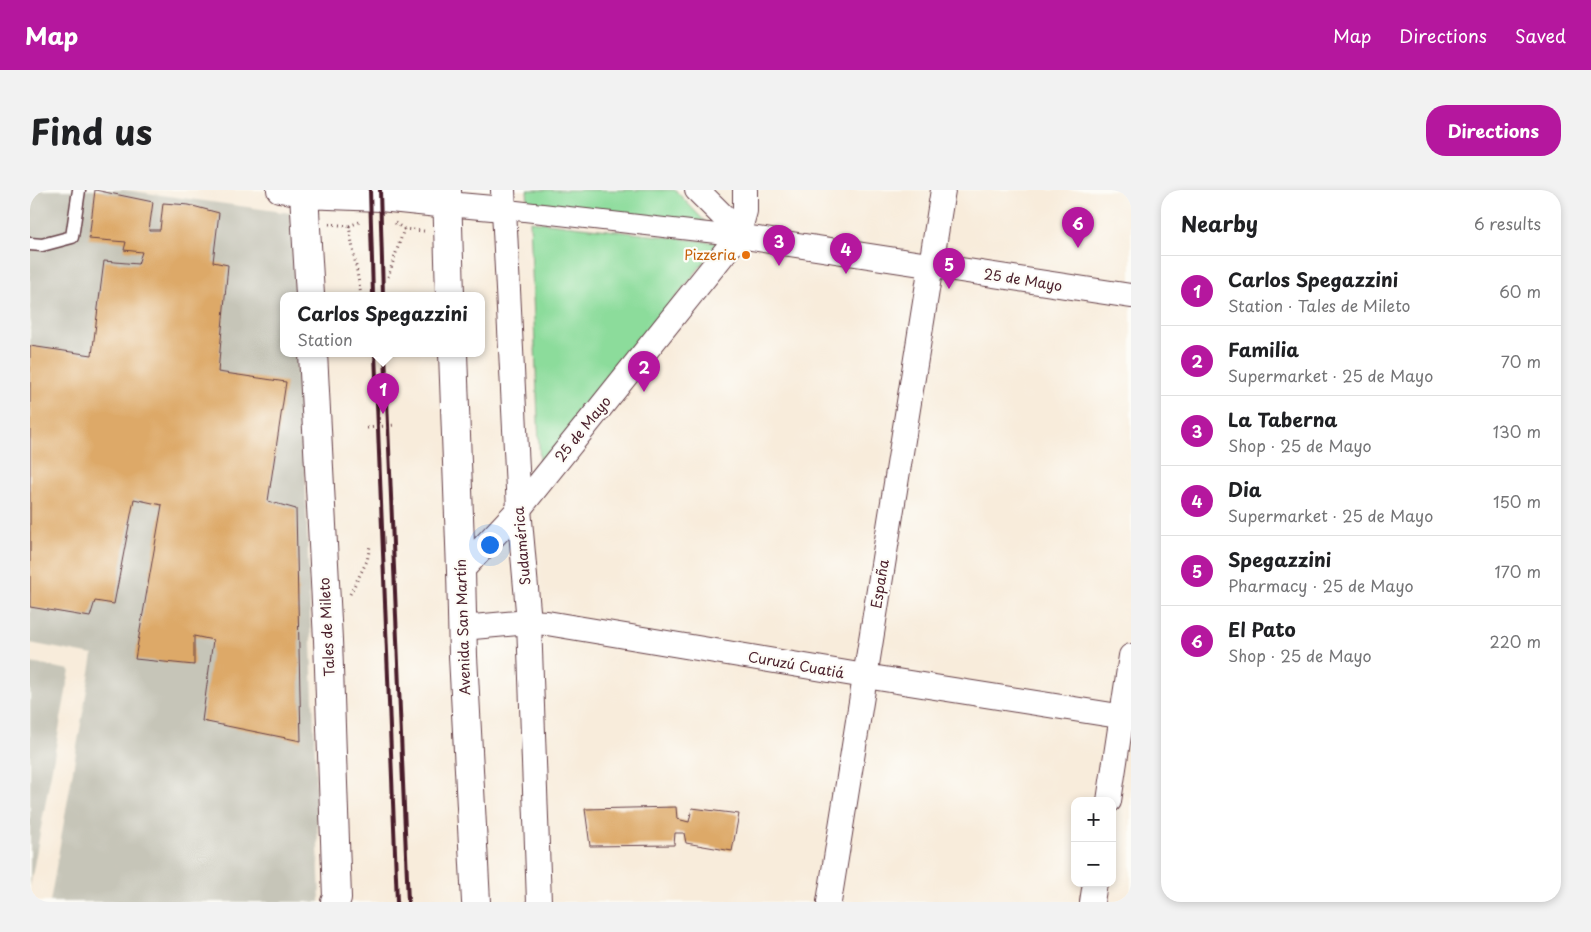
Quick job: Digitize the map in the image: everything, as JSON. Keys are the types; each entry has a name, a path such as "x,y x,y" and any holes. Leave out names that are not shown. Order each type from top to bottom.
{"street":[{"path":"697,190 724,217 738,236"},
{"path":"738,236 745,211 745,190"},
{"name":"España","path":"829,902 943,190"},
{"path":"310,292 306,221 296,191 381,197 503,199 738,236"},
{"path":"447,197 450,292"},
{"name":"Sudamérica","path":"503,199 519,509 529,622 539,902"},
{"name":"25 de Mayo","path":"461,571 519,509 738,236 1131,296"},
{"name":"Tales de Mileto","path":"313,357 328,640 336,902"},
{"name":"Avenida San Martín","path":"453,357 462,628 476,902"},
{"name":"Curuzú Cuatiá","path":"462,628 529,622 548,623 865,676 1127,717"},
{"path":"1110,797 1127,717 1131,656"},
{"path":"1092,902 1095,887"}],"lane":[{"path":"30,244 42,245 72,237 79,190"}],"path":[{"path":"306,221 349,226 366,220"},
{"path":"393,221 404,229 448,232"},
{"path":"349,226 360,292"},
{"path":"388,278 404,229"},
{"path":"367,428 394,425"}],"shaded area":[{"path":"30,190 125,190 297,214 299,292 280,292 280,357 301,357 320,902 50,902 93,655 30,643"},
{"path":"30,663 70,670 30,887"}],"green space":[{"path":"527,190 675,190 709,226 528,205"},
{"path":"530,221 719,243 540,469"}],"building":[{"path":"95,190 153,202 149,230 160,230 163,203 189,205 219,213 213,262 228,265 218,372 286,382 268,501 296,509 301,741 202,721 213,640 194,636 194,665 135,659 162,505 134,499 114,604 95,601 90,617 30,607 30,346 92,355 104,261 138,264 142,252 124,250 126,242 89,239"},
{"path":"676,807 677,819 689,822 692,808 739,814 732,851 686,843 684,833 675,833 674,845 590,846 585,809"}],"railway":[{"path":"370,190 373,292"},
{"path":"380,190 383,292"},
{"path":"375,357 397,902"},
{"path":"385,357 408,902"}],"place":[{"name":"El Pato","path":"1078,248"},
{"name":"Pizzeria","path":"746,255"},
{"name":"La Taberna","path":"779,266"},
{"name":"Dia","path":"846,274"},
{"name":"Spegazzini","path":"949,289"},
{"name":"Familia","path":"644,392"},
{"name":"Carlos Spegazzini","path":"383,414"}]}
